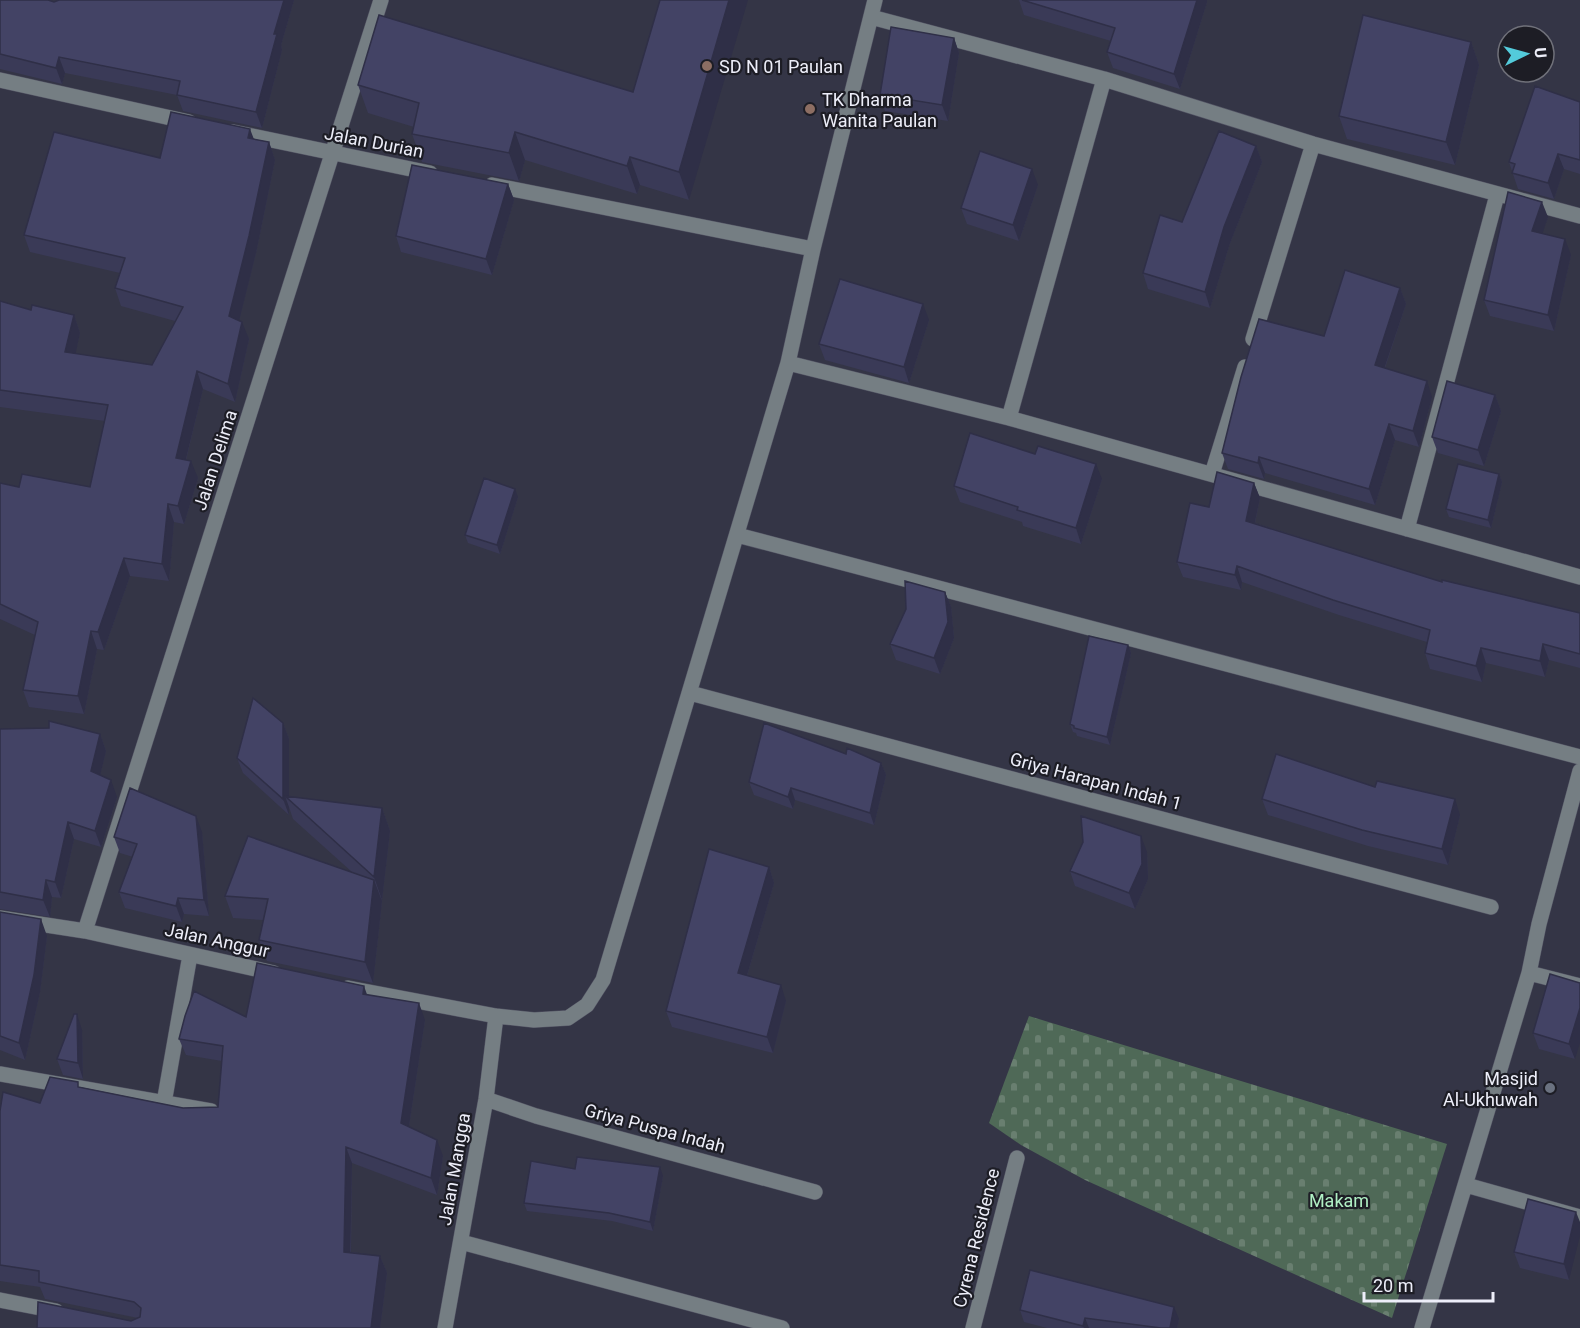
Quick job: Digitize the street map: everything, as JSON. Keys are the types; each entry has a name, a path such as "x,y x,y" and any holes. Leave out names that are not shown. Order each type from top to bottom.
{"street":[{"name":"Jalan Delima","path":"85,932 381,0"},
{"path":"333,986 496,1016 534,1020 568,1018 587,1005 603,980 788,363 813,249 875,0"},
{"path":"871,17 1104,80 1313,144 1580,216"},
{"name":"Jalan Durian","path":"0,80 333,154 450,177"},
{"path":"1009,418 1104,80"},
{"path":"1212,474 1313,144"},
{"path":"474,182 813,249"},
{"path":"1407,529 1497,195"},
{"path":"788,363 1009,418 1580,577"},
{"path":"737,535 1580,757"},
{"name":"Griya Harapan Indah 1","path":"690,693 1491,908"},
{"path":"1422,1328 1529,973 1539,924 1580,771"},
{"name":"Jalan Anggur","path":"0,918 85,932 289,976"},
{"path":"164,1102 190,955"},
{"path":"1529,973 1580,986"},
{"name":"Jalan Mangga","path":"445,1328 486,1100 496,1016"},
{"path":"0,1074 211,1111"},
{"name":"Griya Puspa Indah","path":"486,1100 547,1119 814,1192"},
{"name":"Cyrena Residence","path":"973,1328 1017,1158"},
{"path":"1466,1185 1580,1217"},
{"path":"461,1242 782,1328"},
{"path":"0,1300 71,1314"}],"green space":[{"name":"Makam","path":"1029,1016 1447,1144 1392,1318 1085,1180 1021,1145 989,1123"}],"building":[{"path":"0,0 54,2 59,0 284,0 256,112 177,95 180,81 59,57 56,68 0,54"},
{"path":"660,0 729,0 679,172 630,157 627,166 515,132 509,153 412,134 419,103 358,85 379,15 633,92"},
{"path":"1022,0 1197,0 1174,74 1107,52 1115,28"},
{"path":"1363,15 1471,42 1446,142 1339,116"},
{"path":"891,27 954,38 942,105 880,95"},
{"path":"1535,86 1580,102 1580,160 1558,154 1548,183 1512,173 1515,164 1509,162"},
{"path":"171,112 250,129 248,138 269,142 229,316 242,322 228,384 197,371 176,458 191,461 178,506 168,504 162,564 124,558 98,632 91,631 78,696 23,690 38,622 0,604 0,483 19,487 22,474 90,487 108,405 0,390 0,301 31,310 32,305 74,315 65,352 152,365 183,307 115,288 125,258 24,235 54,132 160,158"},
{"path":"1219,131 1256,146 1224,227 1205,292 1143,273 1160,215 1182,222"},
{"path":"980,151 1032,169 1013,225 961,208"},
{"path":"412,165 508,184 486,259 396,236"},
{"path":"1508,192 1542,202 1532,231 1565,239 1548,315 1484,300"},
{"path":"1345,270 1400,288 1375,365 1427,381 1413,431 1389,424 1369,489 1259,457 1258,463 1222,453 1241,377 1259,319 1324,336"},
{"path":"840,279 923,304 904,367 819,344"},
{"path":"1447,381 1495,395 1478,450 1432,437"},
{"path":"970,433 1035,454 1038,446 1096,464 1076,528 1017,510 1018,507 954,486"},
{"path":"1458,464 1499,474 1488,520 1446,509"},
{"path":"1217,472 1254,483 1246,521 1442,582 1442,580 1580,613 1580,654 1543,644 1540,661 1481,648 1476,666 1425,653 1430,630 1333,600 1237,566 1235,575 1177,562 1190,503 1209,507"},
{"path":"484,478 515,489 497,545 465,535"},
{"path":"905,581 945,592 948,622 934,658 890,644 906,609"},
{"path":"1089,636 1128,645 1107,737 1074,728 1070,724"},
{"path":"253,698 283,723 283,799 237,758"},
{"path":"49,721 100,734 91,771 111,780 95,831 68,822 55,882 46,880 43,900 0,892 0,729 49,728"},
{"path":"764,723 846,754 847,748 881,763 870,813 791,788 788,797 749,782"},
{"path":"1276,754 1375,787 1377,781 1455,799 1442,849 1362,830 1262,799"},
{"path":"130,788 196,816 204,900 178,898 176,906 119,892 137,844 114,837"},
{"path":"285,796 382,808 374,877"},
{"path":"1081,816 1141,836 1142,864 1129,893 1070,871 1083,842"},
{"path":"248,836 374,880 365,962 259,940 268,899 225,896"},
{"path":"709,849 769,867 738,973 781,985 767,1037 666,1011"},
{"path":"0,912 41,919 34,975 19,1043 0,1036"},
{"path":"257,963 364,986 363,994 419,1003 401,1123 437,1140 431,1178 346,1147 344,1252 380,1256 371,1328 37,1328 38,1302 131,1321 140,1317 141,1308 134,1302 39,1282 39,1271 0,1265 0,1111 3,1092 40,1103 50,1077 78,1082 78,1087 183,1108 218,1107 223,1046 179,1039 185,1016 194,991 246,1017"},
{"path":"1550,974 1580,983 1580,1008 1569,1044 1533,1033"},
{"path":"74,1014 77,1014 78,1063 57,1059"},
{"path":"577,1157 660,1167 650,1222 609,1213 524,1203 531,1161 575,1169"},
{"path":"1528,1199 1576,1212 1564,1264 1514,1252"},
{"path":"1030,1270 1174,1307 1170,1328 1085,1318 1083,1326 1020,1310"}],"place":[{"name":"SD N 01 Paulan","path":"707,66"},
{"name":"TK Dharma Wanita Paulan","path":"810,109"},
{"name":"Masjid Al-Ukhuwah","path":"1550,1088"}]}
